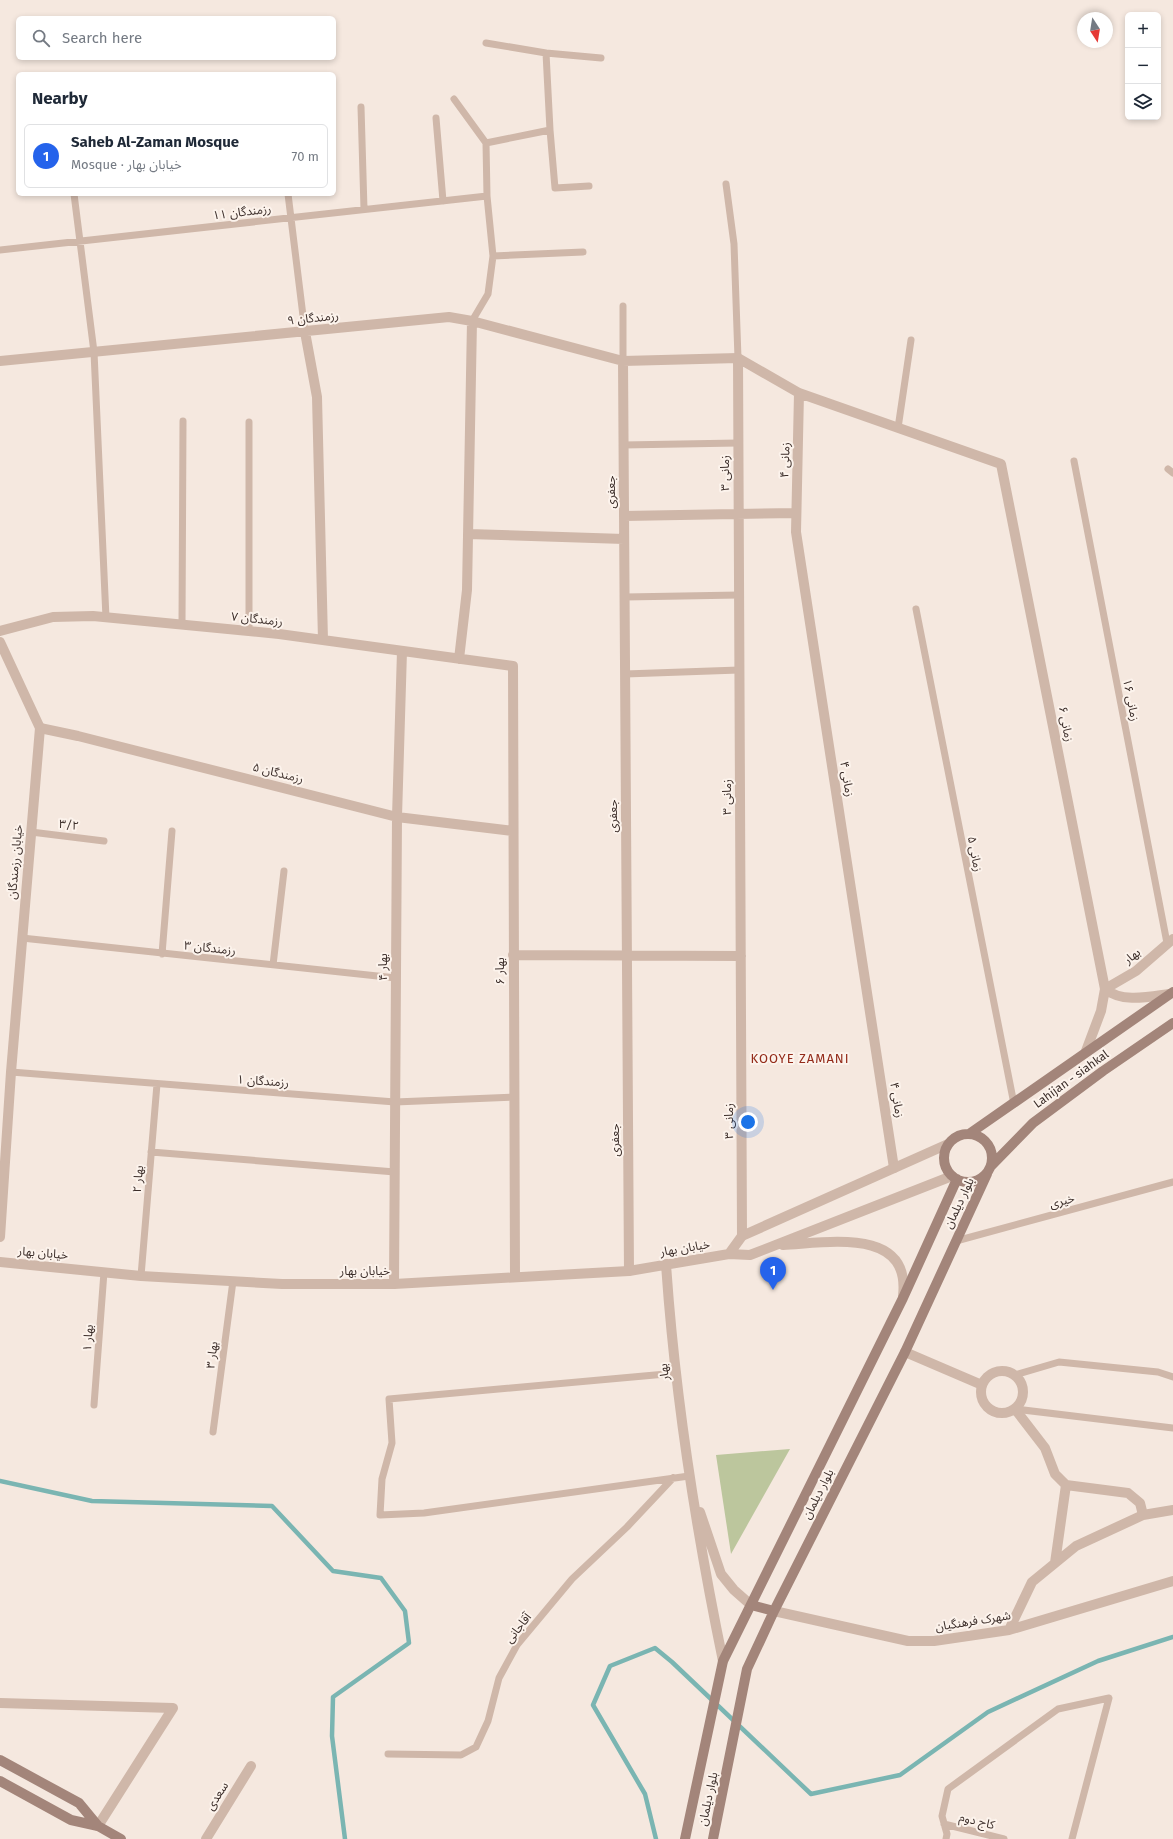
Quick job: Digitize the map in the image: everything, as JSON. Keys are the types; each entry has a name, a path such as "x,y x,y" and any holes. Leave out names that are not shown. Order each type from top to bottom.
{"main road":[{"path":"969,1134 978,1136 985,1141 990,1148 992,1157 989,1170 981,1179 973,1182 965,1182 954,1178 945,1166 944,1161 948,1144 954,1138 969,1134 1014,1104 1086,1051 1171,993"},
{"name":"Lahijan - siahkal","path":"989,1170 1032,1123 1103,1071 1173,1023"},
{"name":"بلوار دیلمان","path":"713,1839 747,1669 774,1611 905,1352 989,1170"},
{"name":"بلوار دیلمان","path":"685,1839 722,1666 903,1298 954,1178"},
{"path":"751,1605 774,1611"},
{"path":"0,1760 80,1803 98,1826"},
{"path":"0,1781 71,1820 98,1826 121,1839"}],"street":[{"name":"رزمندگان ۹","path":"0,361 449,317 472,321 623,361 738,358"},
{"path":"459,658 467,590 472,321"},
{"path":"305,332 317,398 323,640"},
{"path":"738,358 800,393 898,428"},
{"name":"زمانی ۳","path":"738,358 742,1236"},
{"name":"جعفری","path":"623,361 629,1271"},
{"name":"زمانی ۴","path":"800,393 796,532 894,1168"},
{"name":"زمانی ۶","path":"898,428 1001,464 1105,989"},
{"path":"624,516 796,513"},
{"path":"468,534 624,539"},
{"name":"رزمندگان ۷","path":"0,631 52,617 106,618 249,631 512,666"},
{"name":"خیابان رزمندگان","path":"0,642 40,728 11,1072 0,1237"},
{"name":"بهار ۴","path":"394,1284 397,817 402,651"},
{"name":"بهار ۶","path":"512,666 515,1277"},
{"name":"رزمندگان ۵","path":"40,728 78,736 397,817 513,831"},
{"name":"بهار","path":"1105,989 1136,971 1170,941"},
{"path":"513,955 741,956"},
{"path":"1086,1051 1101,1011 1105,989 1114,996 1141,998 1171,993"},
{"path":"742,1236 948,1144"},
{"name":"خیابان بهار","path":"0,1262 141,1276 282,1284 394,1284 629,1271 729,1254 750,1255 954,1178"},
{"name":"خیابان بهار","path":"729,1254 742,1236"},
{"path":"774,1245 854,1242 872,1244 888,1253 900,1268 903,1278 903,1298"},
{"name":"بهار","path":"666,1264 689,1476 703,1564 722,1666"},
{"path":"905,1352 982,1385"},
{"path":"1002,1370 1015,1374 1023,1385 1023,1398 1015,1409 1002,1413 989,1409 982,1398 982,1385 990,1374 1002,1370"},
{"path":"1015,1409 1045,1448 1055,1474 1066,1486 1128,1493 1140,1503 1143,1515"},
{"name":"بهار","path":"689,1476 721,1574 734,1590 751,1605"},
{"path":"1055,1563 1066,1486"},
{"path":"1009,1630 1032,1582 1076,1546 1143,1515 1173,1510"},
{"name":"شهرک فرهنگیان","path":"774,1611 908,1641 934,1641 1009,1630 1173,1580"},
{"path":"0,1703 173,1708 98,1826"},
{"name":"سعدی","path":"206,1839 251,1766"}],"lane":[{"path":"486,43 546,53 601,58"},
{"path":"546,53 555,188 589,186"},
{"path":"454,99 486,143 486,196 493,256 488,294 472,321"},
{"path":"361,107 364,209"},
{"path":"436,118 443,201"},
{"path":"486,143 550,130"},
{"path":"726,184 734,244 738,358"},
{"path":"74,196 94,352 106,618"},
{"path":"288,196 305,332"},
{"name":"رزمندگان ۱۱","path":"0,250 486,196"},
{"path":"493,256 582,252"},
{"path":"623,306 623,361"},
{"path":"898,428 910,340"},
{"path":"182,625 183,421"},
{"path":"249,422 249,631"},
{"path":"623,445 738,443"},
{"name":"زمانی ۱۶","path":"1074,461 1170,941"},
{"path":"624,598 739,595"},
{"name":"زمانی ۵","path":"916,609 1014,1104"},
{"path":"625,674 739,670"},
{"name":"۳/۲","path":"31,832 104,840"},
{"path":"162,954 172,832"},
{"path":"273,965 284,872"},
{"name":"رزمندگان ۳","path":"22,938 396,978"},
{"name":"رزمندگان ۱","path":"11,1072 395,1102 514,1097"},
{"name":"بهار ۲","path":"141,1276 157,1084"},
{"path":"151,1152 395,1172"},
{"name":"خیری","path":"956,1241 1173,1182"},
{"name":"بهار ۱","path":"94,1405 104,1272"},
{"name":"بهار ۳","path":"213,1432 233,1281"},
{"path":"1015,1374 1059,1362 1158,1372 1173,1377"},
{"path":"677,1373 389,1399 392,1443 382,1479 380,1515 424,1513 689,1476"},
{"path":"1015,1409 1173,1428"},
{"name":"آقاجانی","path":"388,1754 461,1754 476,1747 488,1721 499,1678 517,1645 572,1579 626,1527 673,1478"},
{"path":"946,1839 947,1834 942,1816 948,1789 1058,1709 1109,1698 1072,1839"},
{"name":"کاج دوم","path":"944,1824 1004,1839"}],"green space":[{"path":"790,1449 731,1554 716,1455"}],"waterway":[{"path":"0,1481 92,1501 272,1506 333,1571 381,1578 405,1611 409,1643 333,1697 332,1736 345,1839"},
{"path":"656,1839 645,1794 593,1705 610,1666 655,1648 672,1662 811,1794 900,1775 988,1712 1098,1661 1173,1637"}],"place":[{"name":"Saheb Al-Zaman Mosque","path":"773,1290"}],"district":[{"name":"KOOYE ZAMANI","path":"800,1058"}]}
